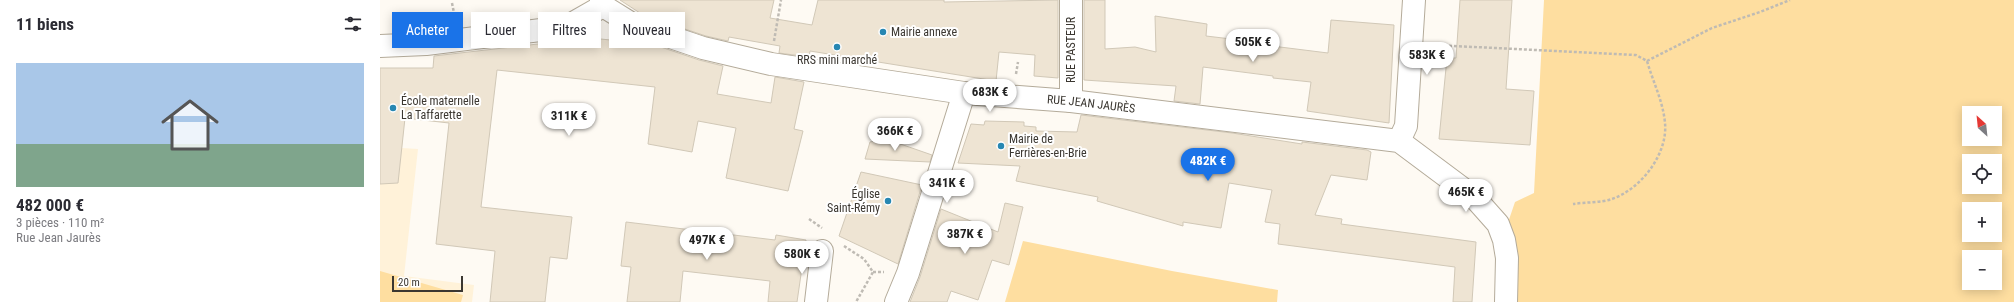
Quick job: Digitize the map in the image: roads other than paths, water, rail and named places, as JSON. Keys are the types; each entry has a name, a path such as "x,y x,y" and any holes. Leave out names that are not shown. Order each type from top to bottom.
{"main road":[{"name":"RUE PASTEUR","path":"1071,0 1071,101"},
{"path":"1414,0 1406,126 1399,141 1474,197 1498,224 1504,240 1507,258 1506,302"},
{"name":"RUE JEAN JAURÈS","path":"602,3 640,26 703,48 771,64 964,93 1071,101 1399,141"},
{"path":"380,46 426,44 568,26 602,3"},
{"path":"896,302 908,273 964,93"},
{"path":"816,302 831,246"}],"place":[{"name":"Mairie annexe","path":"883,32"},
{"name":"RRS mini marché","path":"837,47"},
{"name":"École maternelle La Taffarette","path":"393,108"},
{"name":"Mairie de Ferrières-en-Brie","path":"1001,146"},
{"name":"Église Saint-Rémy","path":"888,201"}]}
